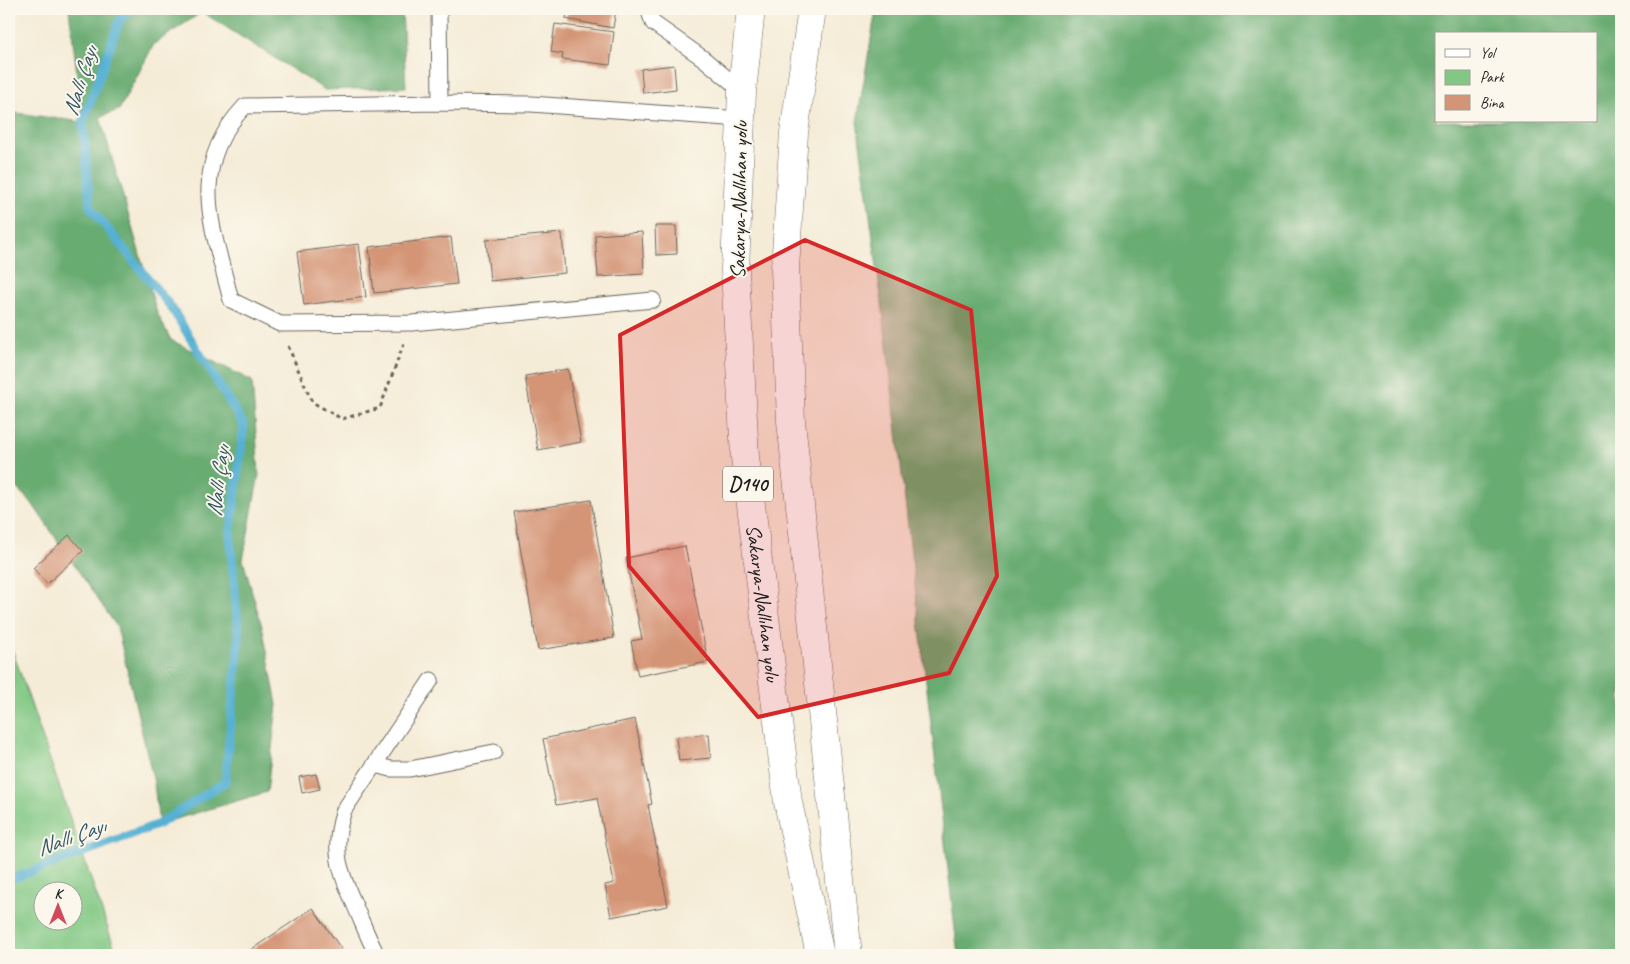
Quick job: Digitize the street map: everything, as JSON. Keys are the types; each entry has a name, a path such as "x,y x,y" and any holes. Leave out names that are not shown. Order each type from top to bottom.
{"main road":[{"name":"Sakarya-Nallıhan yolu","path":"751,9 742,91 736,270 745,457 788,802 820,955"},
{"name":"D140","path":"812,9 794,133 785,268 786,306 791,421 848,955"}],"lane":[{"path":"439,9 440,103"},
{"path":"648,9 653,23 704,59 742,91"},
{"path":"654,300 412,324 280,324 231,300 208,199 208,181 218,144 234,117 245,106 440,103 531,104 741,119"},
{"path":"377,955 343,877 338,860 339,826 344,810 431,680"},
{"path":"374,764 391,769 410,769 494,752"}],"path":[{"path":"280,324 312,402 342,419 380,408 412,324"}],"highlighted area":[{"path":"805,240 971,310 997,576 949,673 758,717 629,566 620,335"}],"green space":[{"path":"69,9 402,9 406,87 325,90 202,12 154,44 119,110 100,117 157,313 171,340 252,381 259,474 243,560 263,630 277,705 267,792 159,824 154,783 117,627 31,502 9,481 9,112 83,122"},
{"path":"876,9 1621,9 1621,955 958,955 882,304 857,122"},
{"path":"9,640 117,955 9,955"}],"building":[{"path":"568,9 616,9 613,28 566,19"},
{"path":"555,24 614,32 610,65 562,59 563,54 551,52"},
{"path":"674,65 676,89 643,93 641,69"},
{"path":"655,226 676,226 677,254 656,255"},
{"path":"642,232 644,274 598,277 595,235"},
{"path":"562,233 565,273 490,281 486,240"},
{"path":"451,237 457,284 374,293 369,247"},
{"path":"359,244 366,297 304,305 297,252"},
{"path":"568,369 581,442 538,450 525,376"},
{"path":"591,500 614,638 538,650 514,512"},
{"path":"69,535 83,551 47,584 33,568"},
{"path":"685,546 708,662 638,676 631,641 642,639 626,558"},
{"path":"635,719 652,804 648,805 668,906 611,917 605,885 614,883 597,798 556,805 543,739"},
{"path":"709,734 711,758 679,761 676,737"},
{"path":"316,774 320,789 302,793 299,777"},
{"path":"313,908 344,953 341,955 243,955"}],"waterway":[{"name":"Nallı Çayı","path":"9,880 159,824 225,782 239,638 230,536 244,425 171,307 90,207 83,122 120,19 133,9"}]}
